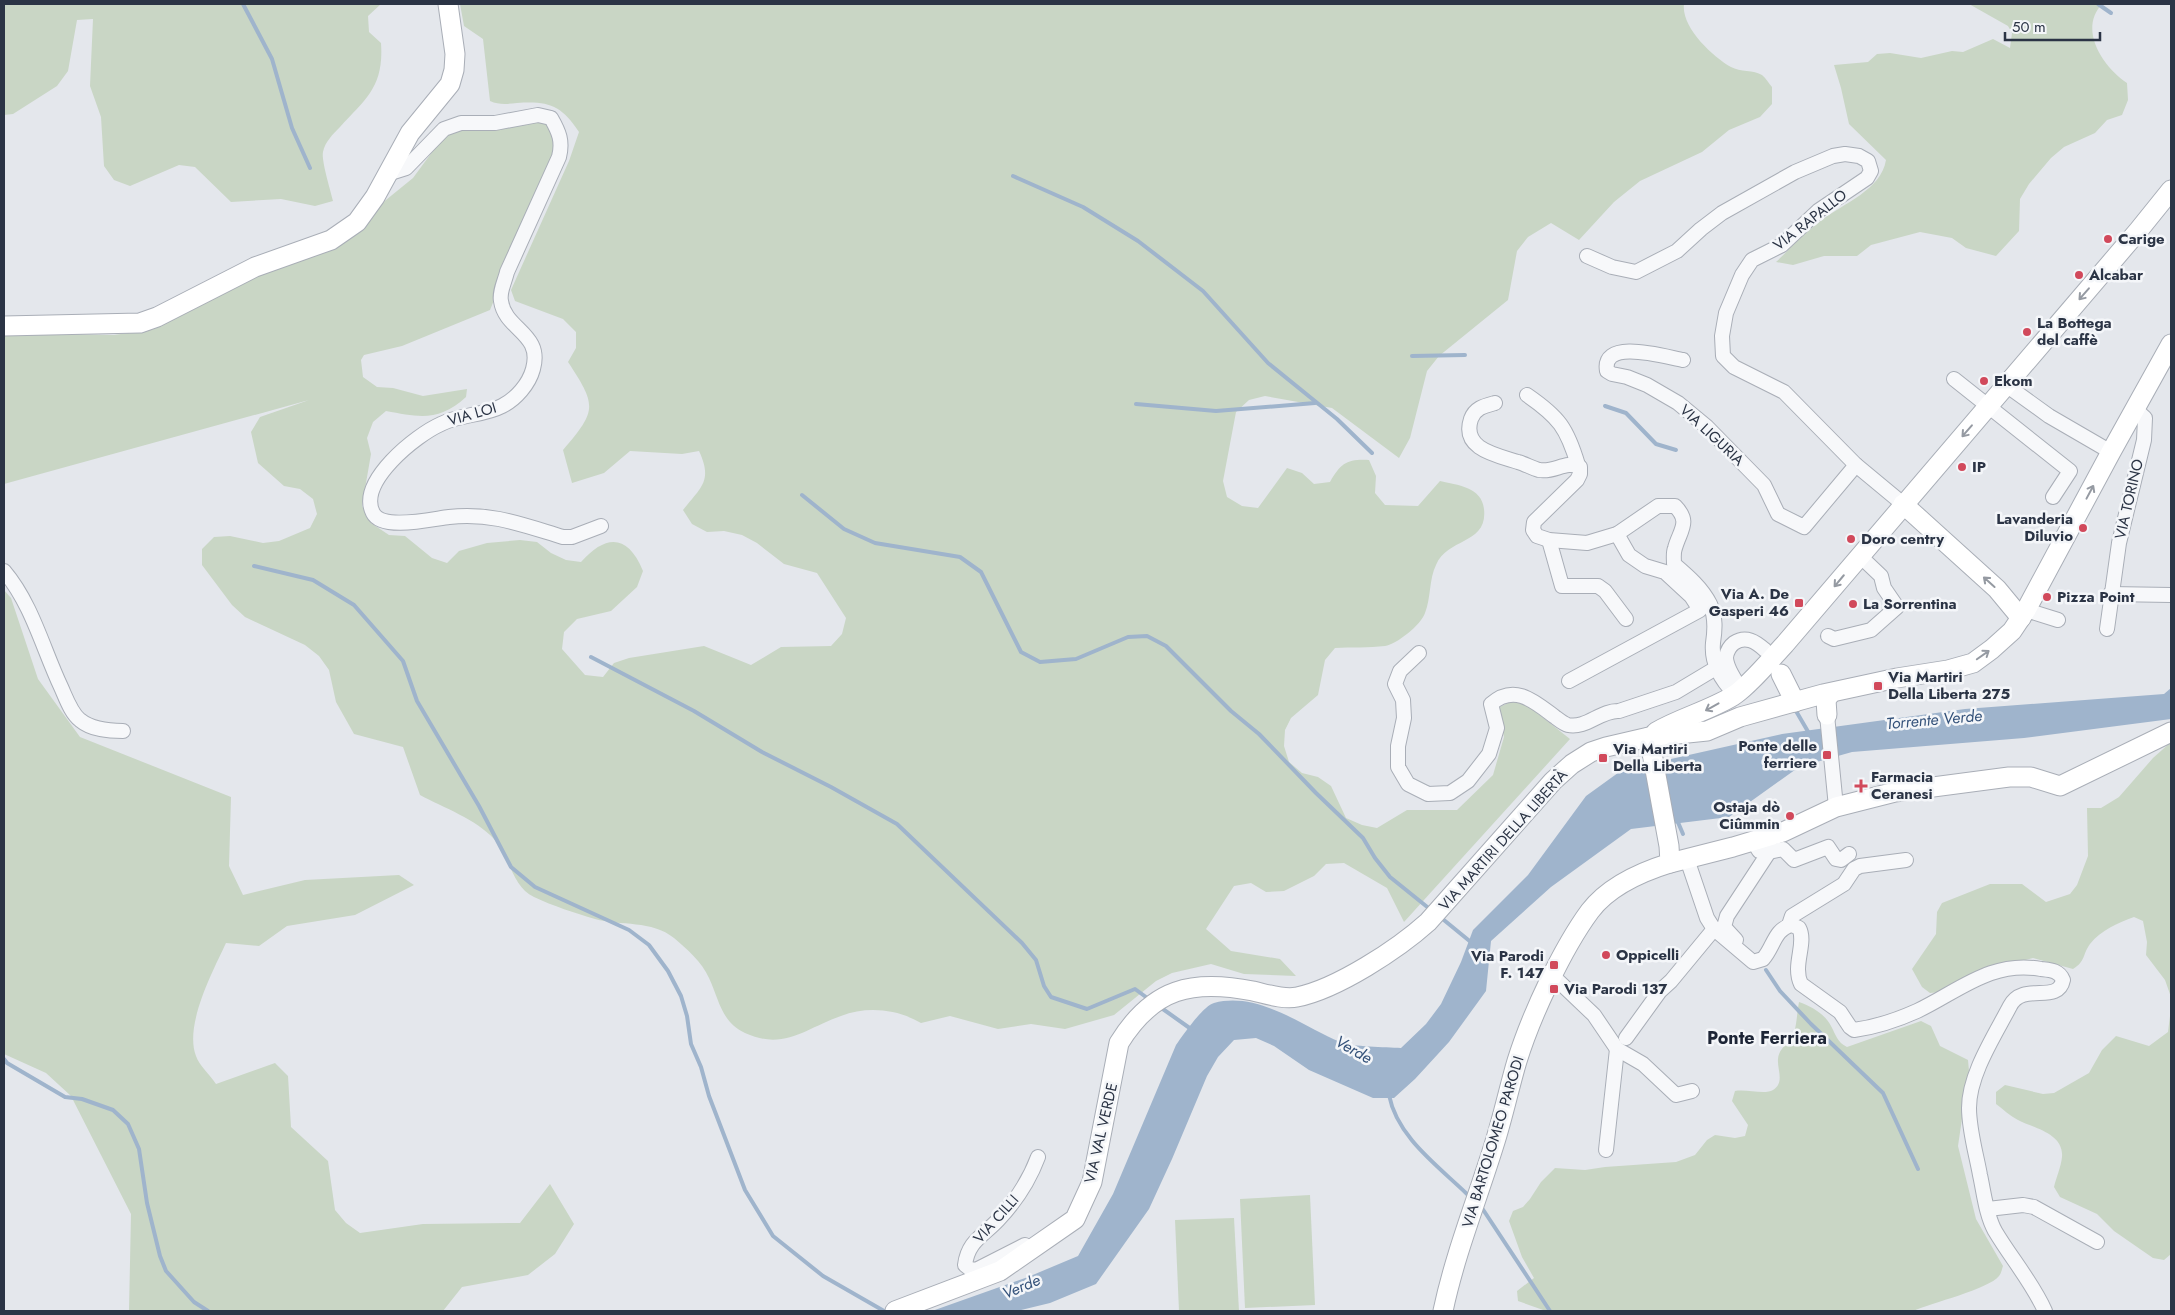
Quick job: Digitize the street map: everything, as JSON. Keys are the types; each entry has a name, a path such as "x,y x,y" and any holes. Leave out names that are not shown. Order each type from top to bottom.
{"main road":[{"path":"4,326 140,323 157,317 254,267 331,240 357,222 375,197 410,133 450,84 454,70 455,54 448,4"},
{"path":"1675,856 1650,743 1668,726 1702,712 1738,692 1785,644 2171,190"},
{"name":"VIA MARTIRI DELLA LIBERTÀ","path":"1117,1052 1128,1028 1156,1002 1172,992 1190,986 1214,986 1295,998 1317,992 1376,961 1409,939 1428,922 1553,782 1572,764 1591,752 1606,747 1650,743 1707,731 1740,717 1818,703 1897,678 1948,670 1973,662 1992,649 2012,631 2024,614 2171,344"},
{"path":"1903,504 2024,614"},
{"path":"1782,674 1818,703"},
{"name":"VIA BARTOLOMEO PARODI","path":"1443,1311 1450,1276 1495,1143 1526,1035 1553,976 1577,932 1597,904 1625,882 1675,856 1753,841 1783,832 1836,807 1895,792 2009,777 2031,777 2060,786 2171,732"},
{"name":"VIA VAL VERDE","path":"895,1311 1000,1271 1075,1219 1092,1182 1114,1077 1117,1052"}],"street":[{"name":"VIA LOI","path":"387,174 406,168 444,129 461,123 495,123 538,115 551,118 559,132 562,146 559,157 507,272 502,290 501,302 508,318 528,337 534,351 533,368 526,384 503,406 441,423 408,446 378,477 372,493 370,508 374,516 386,522 400,523 470,515 491,516 563,537 572,537 601,526"},
{"name":"VIA RAPALLO","path":"1587,256 1612,267 1636,272 1677,251 1722,213 1795,172 1833,156 1859,156 1868,161 1871,172 1867,178 1818,211 1782,245 1752,260 1742,275 1726,313 1722,336 1722,356 1734,368 1784,392 1856,464 1903,504"},
{"name":"VIA LIGURIA","path":"1683,360 1622,351 1613,354 1608,359 1606,366 1607,371 1612,374 1627,377 1647,385 1678,403 1707,427 1764,485 1778,514 1804,526 1856,464"},
{"path":"1954,380 2070,471 2053,497"},
{"path":"2006,385 2049,416 2111,452"},
{"path":"1527,395 1548,409 1569,436 1578,466 1580,467 1580,474 1577,480 1534,522 1533,530 1537,536 1549,540 1588,543 1617,534 1658,506 1675,506 1681,512 1684,526 1674,549 1674,564 1693,580 1711,605 1716,626 1713,645 1716,668 1721,678 1738,692"},
{"path":"1495,403 1474,412 1468,428 1470,436 1478,446 1489,453 1540,470 1555,469 1570,463 1578,466"},
{"name":"VIA TORINO","path":"2107,629 2110,594 2119,543 2144,440 2145,418 2135,409"},
{"path":"1569,681 1700,610 1691,596 1665,572 1645,566 1628,555 1617,534"},
{"path":"1549,540 1562,586 1598,586 1605,591 1626,619"},
{"path":"1828,636 1834,639 1871,630 1897,607 1884,588 1881,576 1860,556"},
{"path":"4,571 24,599 54,673 78,720 89,726 123,731"},
{"path":"2110,594 2171,595"},
{"path":"2024,614 2058,620"},
{"path":"1738,692 1728,667 1726,656 1730,646 1739,640 1748,639 1765,650"},
{"path":"1419,653 1400,671 1395,684 1403,700 1404,718 1398,746 1398,767 1408,784 1428,794 1450,793 1468,781 1489,754 1497,728 1491,704 1499,697 1514,694 1532,700 1566,725 1576,726 1612,711 1619,711 1676,692 1716,668"},
{"path":"1818,703 1833,766 1836,807"},
{"path":"1753,841 1759,851 1769,852 1783,849 1794,860 1828,847 1836,859 1841,860 1849,854"},
{"path":"1741,952 1743,947 1726,929 1724,923 1769,852"},
{"path":"1675,856 1714,929 1753,962 1760,961 1766,956 1779,932 1789,925 1792,916 1844,884 1854,869 1860,866 1906,860"},
{"path":"1789,925 1797,926 1801,933 1797,970 1801,984 1840,1012 1850,1028 1854,1030 1891,1022 1989,972 2001,968 2033,967 2053,971 2061,976 2063,980 2059,990 2053,992 2030,992 2019,995 2012,1002 1990,1044 1971,1090 1969,1107 1988,1209 1994,1229 2037,1293 2046,1311"},
{"path":"1626,1038 1660,991 1671,981 1714,929"},
{"path":"1553,976 1594,1015 1617,1049 1643,1064 1676,1095 1692,1091"},
{"path":"1606,1150 1617,1049"},
{"name":"VIA CILLI","path":"1038,1157 1028,1182 998,1220 982,1233 967,1251 965,1265 970,1269 976,1270 1062,1228"},
{"path":"1988,1209 2023,1205 2034,1207 2097,1242"}],"green space":[{"path":"4,4 381,4 368,16 369,32 381,43 380,70 376,81 366,99 330,138 323,152 333,201 315,206 281,199 231,202 195,167 179,165 130,186 114,180 104,166 101,117 90,86 93,19 77,20 68,71 57,86 13,114 4,115"},
{"path":"460,4 1684,4 1687,22 1699,40 1715,56 1731,67 1762,75 1772,87 1772,104 1760,117 1729,130 1702,152 1640,181 1614,202 1579,240 1551,223 1528,237 1517,251 1508,300 1439,356 1427,371 1410,438 1399,458 1332,408 1265,396 1249,400 1236,412 1223,481 1227,497 1242,506 1258,508 1287,468 1302,473 1314,484 1330,482 1345,463 1355,460 1369,460 1376,476 1375,493 1385,505 1418,506 1440,481 1468,488 1479,496 1482,502 1484,521 1480,529 1474,535 1449,550 1436,565 1432,576 1427,607 1419,623 1402,638 1385,646 1335,648 1325,660 1318,695 1291,718 1285,730 1284,746 1289,762 1302,773 1318,777 1331,786 1346,818 1362,825 1377,828 1407,810 1457,810 1493,775 1504,737 1498,708 1512,701 1527,705 1570,739 1404,922 1387,888 1344,863 1326,864 1314,876 1284,891 1266,892 1251,883 1234,886 1206,929 1231,951 1280,959 1296,976 1244,974 1211,964 1172,973 1156,981 1114,1015 1065,1029 1031,1024 998,1029 950,1016 921,1023 892,1012 871,1010 841,1016 783,1039 759,1038 745,1033 731,1023 722,1009 709,978 702,967 694,956 665,932 646,926 595,919 534,897 521,886 499,846 487,832 459,814 420,795 403,747 354,734 336,702 329,670 319,656 305,645 245,617 232,605 202,565 202,549 214,537 230,536 263,543 279,541 310,528 317,514 313,499 300,489 284,486 258,463 251,432 260,417 309,400 4,484 4,333 114,335 154,329 381,204 413,178 438,144 450,134 462,128 542,118 561,137 490,310 402,346 364,355 361,360 363,377 377,387 393,388 423,396 467,389 466,397 447,411 428,416 419,416 386,411 373,422 367,438 371,454 362,506 371,523 389,535 405,536 432,558 447,563 459,551 487,543 520,540 537,542 551,553 566,560 581,562 599,546 616,542 623,545 637,559 643,571 637,587 611,611 577,619 564,632 562,649 585,675 603,677 614,663 629,658 704,646 751,665 781,647 831,646 842,634 846,618 817,573 784,564 757,543 742,535 724,531 707,532 692,524 683,510 700,489 705,477 703,461 699,451 682,454 630,451 604,473 572,483 563,450 582,426 589,408 584,389 568,362 576,348 576,332 563,319 515,301 511,290 569,161 579,132 560,110 546,104 503,104 490,101 483,39 464,26"},
{"path":"1969,4 2102,4 2095,14 2092,25 2093,36 2102,58 2127,83 2128,100 2122,115 2107,120 2095,133 2064,147 2051,158 2029,184 2020,199 2019,231 1996,256 1966,248 1952,238 1920,232 1871,245 1857,256 1824,256 1793,265 1776,262 1816,225 1869,188 1877,180 1886,160 1849,124 1834,65 1868,62 1877,54 1890,53 1921,58 1952,51 1963,52 1993,39 2010,48 2012,33 2008,26"},
{"path":"4,590 11,598 38,679 80,737 231,797 229,866 243,895 305,880 399,875 414,885 355,915 287,926 259,946 226,943 202,998 194,1029 193,1043 197,1059 216,1084 275,1063 288,1076 291,1127 328,1161 335,1210 346,1223 360,1233 423,1224 520,1223 550,1184 574,1224 555,1254 528,1275 462,1287 443,1311 129,1311 131,1214 71,1096 46,1073 4,1054"},
{"path":"2171,742 2171,997 2165,980 2146,955 2147,942 2143,921 2134,917 2116,924 2094,939 2080,963 2073,969 2033,958 1995,968 1940,992 1930,993 1922,987 1912,969 1936,934 1937,912 1942,903 1990,884 2022,884 2046,902 2070,894 2077,885 2088,856 2087,808 2101,808 2119,797 2153,758"},
{"path":"1799,1002 1821,1014 1839,1041 1847,1047 1921,1021 1931,1026 1940,1046 1968,1060 1969,1071 1958,1146 1976,1219 2003,1266 1999,1276 1972,1291 1913,1311 1546,1311 1518,1301 1517,1291 1534,1278 1522,1257 1509,1221 1513,1211 1523,1207 1541,1182 1555,1168 1585,1170 1676,1162 1695,1155 1707,1140 1715,1135 1735,1138 1745,1136 1748,1125 1732,1101 1735,1091 1765,1092 1777,1087 1780,1080 1779,1055 1794,1033"},
{"path":"2171,1008 2171,1254 2164,1260 2153,1258 2114,1231 2097,1214 2060,1197 2054,1187 2062,1157 2058,1142 2046,1132 2015,1118 1996,1104 1996,1092 2005,1085 2043,1094 2054,1093 2089,1073 2102,1050 2116,1036 2149,1046 2168,1032"},
{"path":"1310,1195 1315,1305 1245,1308 1240,1199"},
{"path":"1234,1218 1239,1311 1179,1311 1175,1220"}],"water":[{"path":"2171,688 2171,719 2024,738 1852,752 1799,767 1729,817 1631,829 1551,887 1491,941 1486,991 1449,1042 1415,1079 1394,1098 1373,1098 1309,1070 1274,1046 1256,1038 1234,1040 1218,1057 1207,1076 1149,1209 1096,1284 1050,1303 1017,1311 932,1311 1028,1277 1078,1256 1113,1194 1176,1045 1209,1005 1230,1001 1247,1002 1279,1012 1346,1044 1401,1048 1426,1024 1441,1004 1461,962 1473,930 1528,875 1586,796 1622,770 1782,734 1965,709 2164,694"}],"waterway":[{"path":"243,4 272,59 292,128 310,168"},
{"path":"2098,4 2111,13"},
{"path":"1013,176 1083,207 1138,241 1203,291 1268,363 1337,419 1372,453"},
{"path":"1412,356 1465,355"},
{"path":"1136,404 1216,411 1315,403"},
{"path":"1605,406 1626,413 1656,444 1676,450"},
{"path":"802,495 844,529 875,543 960,557 981,572 1021,652 1040,662 1076,659 1128,637 1147,636 1166,646 1231,711 1259,734 1363,838 1375,858 1390,877 1431,910"},
{"path":"254,566 313,580 354,605 403,661 417,701 479,806 511,867 535,887 629,930 649,945 668,971 681,996 687,1016 691,1044 745,1190 773,1236 823,1276 884,1311"},
{"path":"591,657 694,711 762,752 831,787 897,824 1022,943 1036,960 1044,986 1051,997 1087,1009 1135,989 1150,1000"},
{"path":"1796,711 1810,735"},
{"path":"1677,820 1683,834"},
{"path":"1439,916 1472,943"},
{"path":"1766,970 1780,991 1811,1024 1883,1093 1918,1169"},
{"path":"1160,1007 1191,1029"},
{"path":"4,1059 7,1063 65,1097 82,1099 113,1110 128,1124 139,1149 147,1203 160,1256 166,1271 194,1302 208,1311"},
{"path":"1389,1095 1393,1110 1400,1124 1420,1150 1467,1194"},
{"path":"1482,1208 1550,1311"}],"place":[{"name":"Carige","path":"2108,239"},
{"name":"Alcabar","path":"2079,275"},
{"name":"La Bottega del caffè","path":"2027,332"},
{"name":"Ekom","path":"1984,381"},
{"name":"IP","path":"1962,467"},
{"name":"Lavanderia Diluvio","path":"2083,528"},
{"name":"Doro centry","path":"1851,539"},
{"name":"Pizza Point","path":"2047,597"},
{"name":"Via A. De Gasperi 46","path":"1799,603"},
{"name":"La Sorrentina","path":"1853,604"},
{"name":"Via Martiri Della Liberta 275","path":"1878,686"},
{"name":"Ponte delle ferriere","path":"1827,755"},
{"name":"Via Martiri Della Liberta","path":"1603,758"},
{"name":"Farmacia Ceranesi","path":"1861,786"},
{"name":"Ostaja dò Ciûmmin","path":"1790,816"},
{"name":"Oppicelli","path":"1606,955"},
{"name":"Via Parodi F. 147","path":"1554,965"},
{"name":"Via Parodi 137","path":"1554,989"}],"district":[{"name":"Ponte Ferriera","path":"1767,1038"}],"water label":[{"name":"Torrente Verde","path":"1934,719"},
{"name":"Verde","path":"1354,1049"},
{"name":"Verde","path":"1021,1286"}]}
